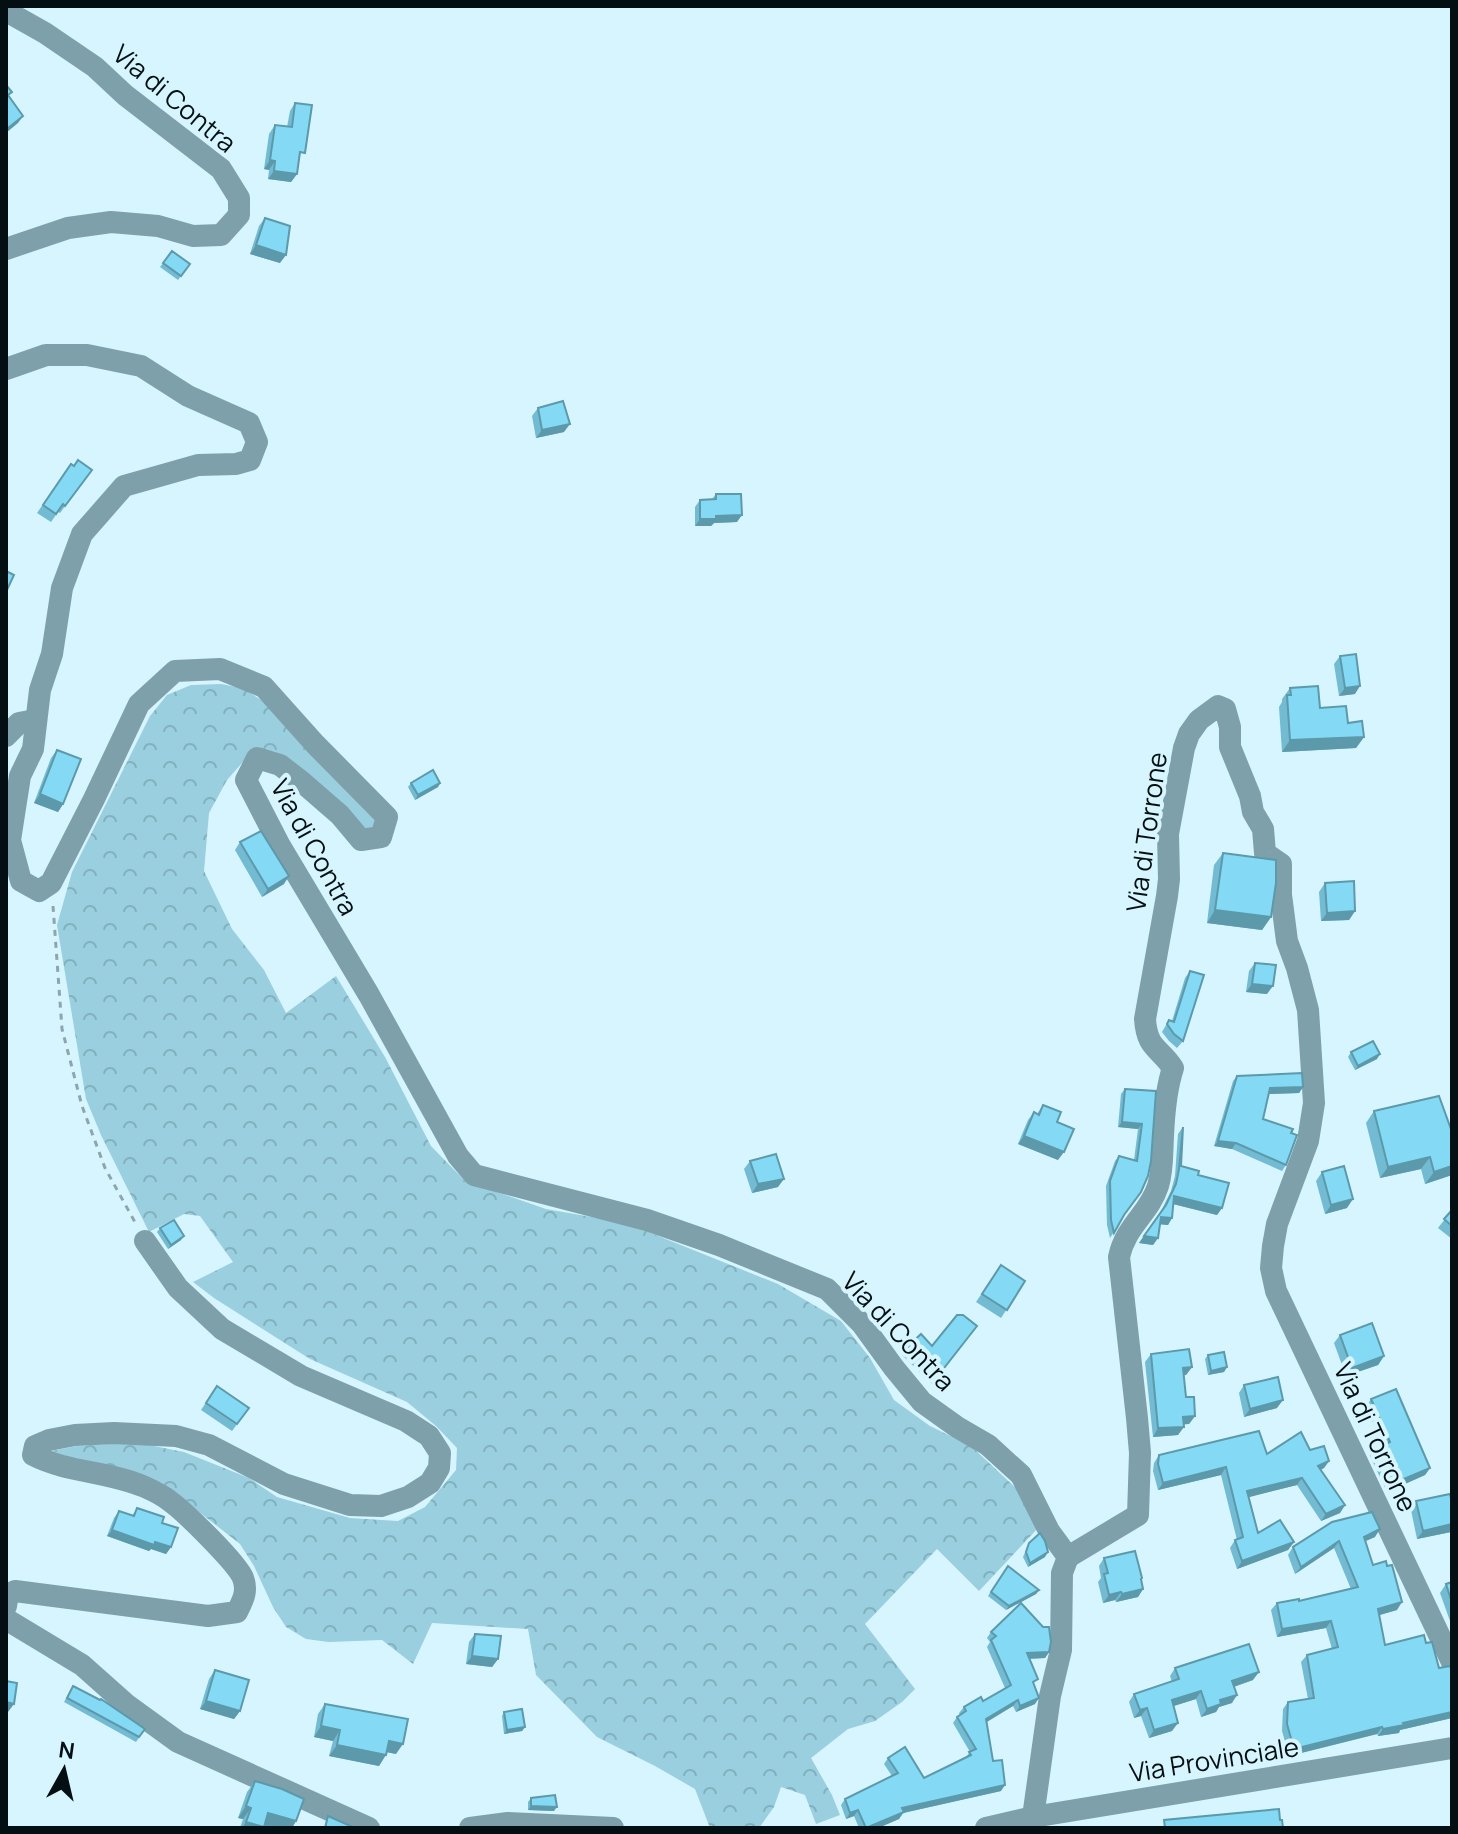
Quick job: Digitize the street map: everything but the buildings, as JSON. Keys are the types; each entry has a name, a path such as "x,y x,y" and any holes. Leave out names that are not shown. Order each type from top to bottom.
{"street":[{"name":"Via di Contra","path":"6,11 95,67 125,95 221,169 239,198 239,215 221,235 193,236 158,226 111,222 68,228 6,249"},
{"path":"6,369 46,355 87,355 141,366 188,396 249,423 257,442 250,460 236,464 198,465 124,486 82,534 62,588 52,654 40,690 33,749 20,776 10,840 21,881 39,891 51,883"},
{"name":"Via di Contra","path":"51,883 139,704 175,671 220,669 264,687 387,817 381,837 361,840 340,815 280,765 257,758 246,780 280,846 369,995 458,1156 474,1175 647,1220 719,1245 827,1289 862,1324 922,1402 988,1445 1021,1475 1049,1531 1068,1557"},
{"name":"Via di Torrone","path":"1068,1557 1138,1515 1140,1453 1119,1257 1127,1234 1152,1202 1159,1182 1173,1068 1167,1059 1155,1051 1146,1032 1145,1019 1169,879 1168,834 1189,734 1199,720 1218,706 1225,709 1230,727 1230,747 1250,796 1253,812 1263,829 1265,853 1281,864 1281,895 1287,941 1308,1010 1314,1103 1308,1141 1277,1224 1271,1268 1276,1291 1452,1662"},
{"path":"6,736 19,723 35,720"},
{"path":"6,1606 8,1594 15,1591 208,1616 237,1612 246,1595 244,1579 235,1564 172,1503 147,1488 119,1477 50,1464 33,1455 35,1446 49,1440 114,1433 176,1436 209,1445 284,1484 350,1505 381,1506 408,1497 430,1483 439,1468 440,1453 429,1436 406,1421 301,1376 222,1329 178,1288 145,1241"},
{"path":"1033,1817 1050,1696 1061,1650 1062,1573 1068,1557"},
{"path":"6,1618 82,1665 127,1705 178,1742 369,1828"},
{"name":"Via Provinciale","path":"986,1828 1033,1817 1452,1748"},
{"path":"470,1828 508,1823 613,1828"}],"path":[{"path":"51,883 62,1029 79,1097 105,1168 145,1241"}],"green space":[{"path":"221,684 242,688 268,704 379,822 375,833 362,834 249,755 227,780 209,813 204,871 232,929 264,970 286,1013 336,976 385,1057 431,1146 465,1181 546,1209 626,1223 778,1284 841,1321 870,1358 894,1400 930,1426 971,1446 1020,1492 1039,1527 979,1591 937,1549 865,1624 915,1689 875,1721 848,1729 811,1758 840,1815 816,1824 805,1795 781,1787 774,1807 759,1828 710,1828 695,1789 597,1737 536,1675 528,1629 432,1623 413,1664 382,1640 329,1642 306,1639 286,1627 240,1544 162,1483 136,1473 65,1460 51,1451 122,1443 184,1452 249,1478 277,1497 350,1518 398,1521 425,1507 456,1470 457,1448 407,1402 310,1359 193,1282 233,1262 200,1216 184,1214 149,1232 86,1099 57,925 72,872 150,716 167,695 191,685"}]}
